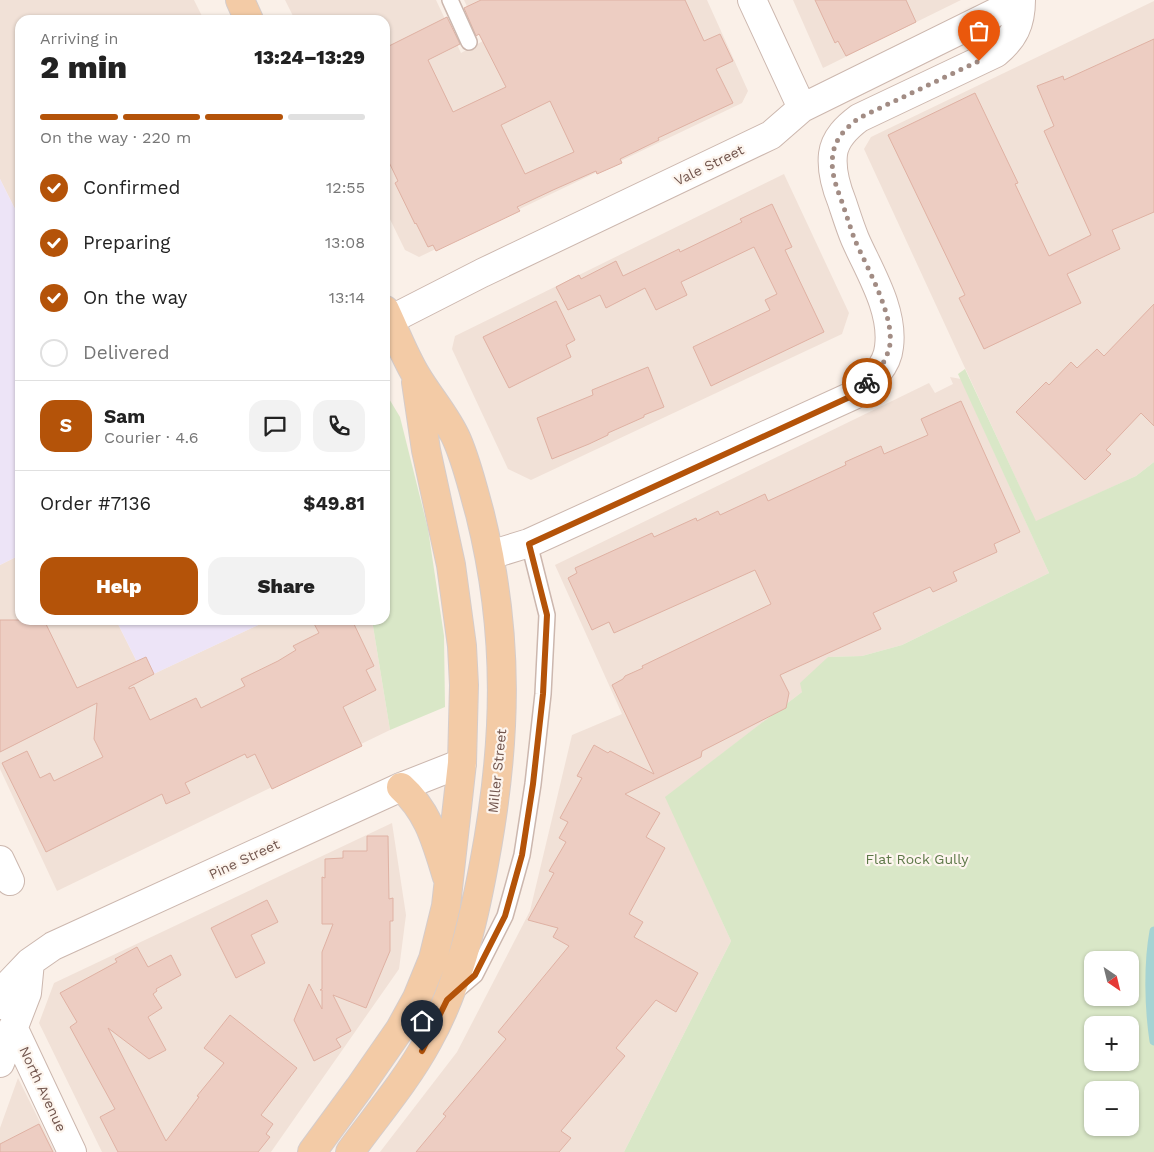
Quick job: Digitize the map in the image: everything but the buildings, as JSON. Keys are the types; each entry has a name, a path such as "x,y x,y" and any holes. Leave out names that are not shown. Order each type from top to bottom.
{"main road":[{"path":"240,0 247,15"},
{"name":"Miller Street","path":"350,1152 415,1063 429,1039 447,1000 469,935 480,887 498,788 500,750 503,678 499,616 490,555 473,487 457,439 414,373 390,321"},
{"name":"Miller Street","path":"312,1152 400,1029 433,959 446,906 462,764 464,685 462,646 451,565 426,450 414,373"},
{"path":"451,565 490,555"},
{"path":"462,764 500,750"},
{"path":"401,787 412,797 426,817 448,883"}],"street":[{"path":"752,0 802,108"},
{"path":"490,555 529,544 854,395 877,374 889,348 888,320 877,288 854,237 832,170 833,152 838,139 847,126 859,118 996,53 1008,43 1018,28 1021,0"},
{"name":"Vale Street","path":"390,314 491,268 770,135 802,108 1021,0"},
{"name":"Pine Street","path":"0,1063 7,1016 28,992 30,962 53,946 401,787 462,764"},
{"name":"North Avenue","path":"7,1016 72,1152"}],"lane":[{"path":"450,0 469,42"},
{"path":"447,1000 475,975 505,916 522,855 533,784 543,694 547,615 529,544"}],"shaded area":[{"path":"0,0 194,0 202,15 15,15 15,209 0,179"},
{"path":"285,0 436,0 461,53 483,41 464,0 707,0 748,91 742,103 419,257 405,250 390,219 390,15 292,15"},
{"path":"793,0 961,0 823,68"},
{"path":"1154,1 1154,462 1136,476 1036,522 864,149 871,137"},
{"path":"784,174 849,313 842,334 531,480 508,469 452,349 455,336"},
{"path":"0,179 15,209 15,558 0,565"},
{"path":"950,377 961,379 1049,573 902,645 862,656 828,657 802,692 666,797 731,941 624,1152 380,1152 457,1052 530,911 572,735 622,714 555,565 929,383 935,393 953,384"},
{"path":"15,558 15,625 118,625 145,678 258,625 373,625 390,730 57,891 0,769 0,565"},
{"path":"118,625 258,625 145,678"},
{"path":"392,823 406,915 399,969 271,1152 102,1152 39,1023 54,983"},
{"path":"18,1078 55,1152 0,1152 0,1128"}],"green space":[{"name":"Flat Rock Gully","path":"965,369 1036,521 1136,476 1154,462 1154,1152 624,1152 731,941 665,797 802,692 800,683 828,657 862,656 902,645 1049,573 958,374"},
{"path":"390,400 400,417 428,529 444,636 445,707 390,730 373,625 390,625"}],"waterway":[{"path":"1154,931 1150,986 1154,1041"}],"way so far":[{"path":"867,383 877,374 889,348 888,320 877,288 854,237 837,188 832,170 833,152 838,139 847,126 859,118 979,61"}],"route":[{"path":"422,1051 447,1000 475,975 505,916 522,855 533,784 543,694 547,615 529,544 854,395 867,383"}]}
